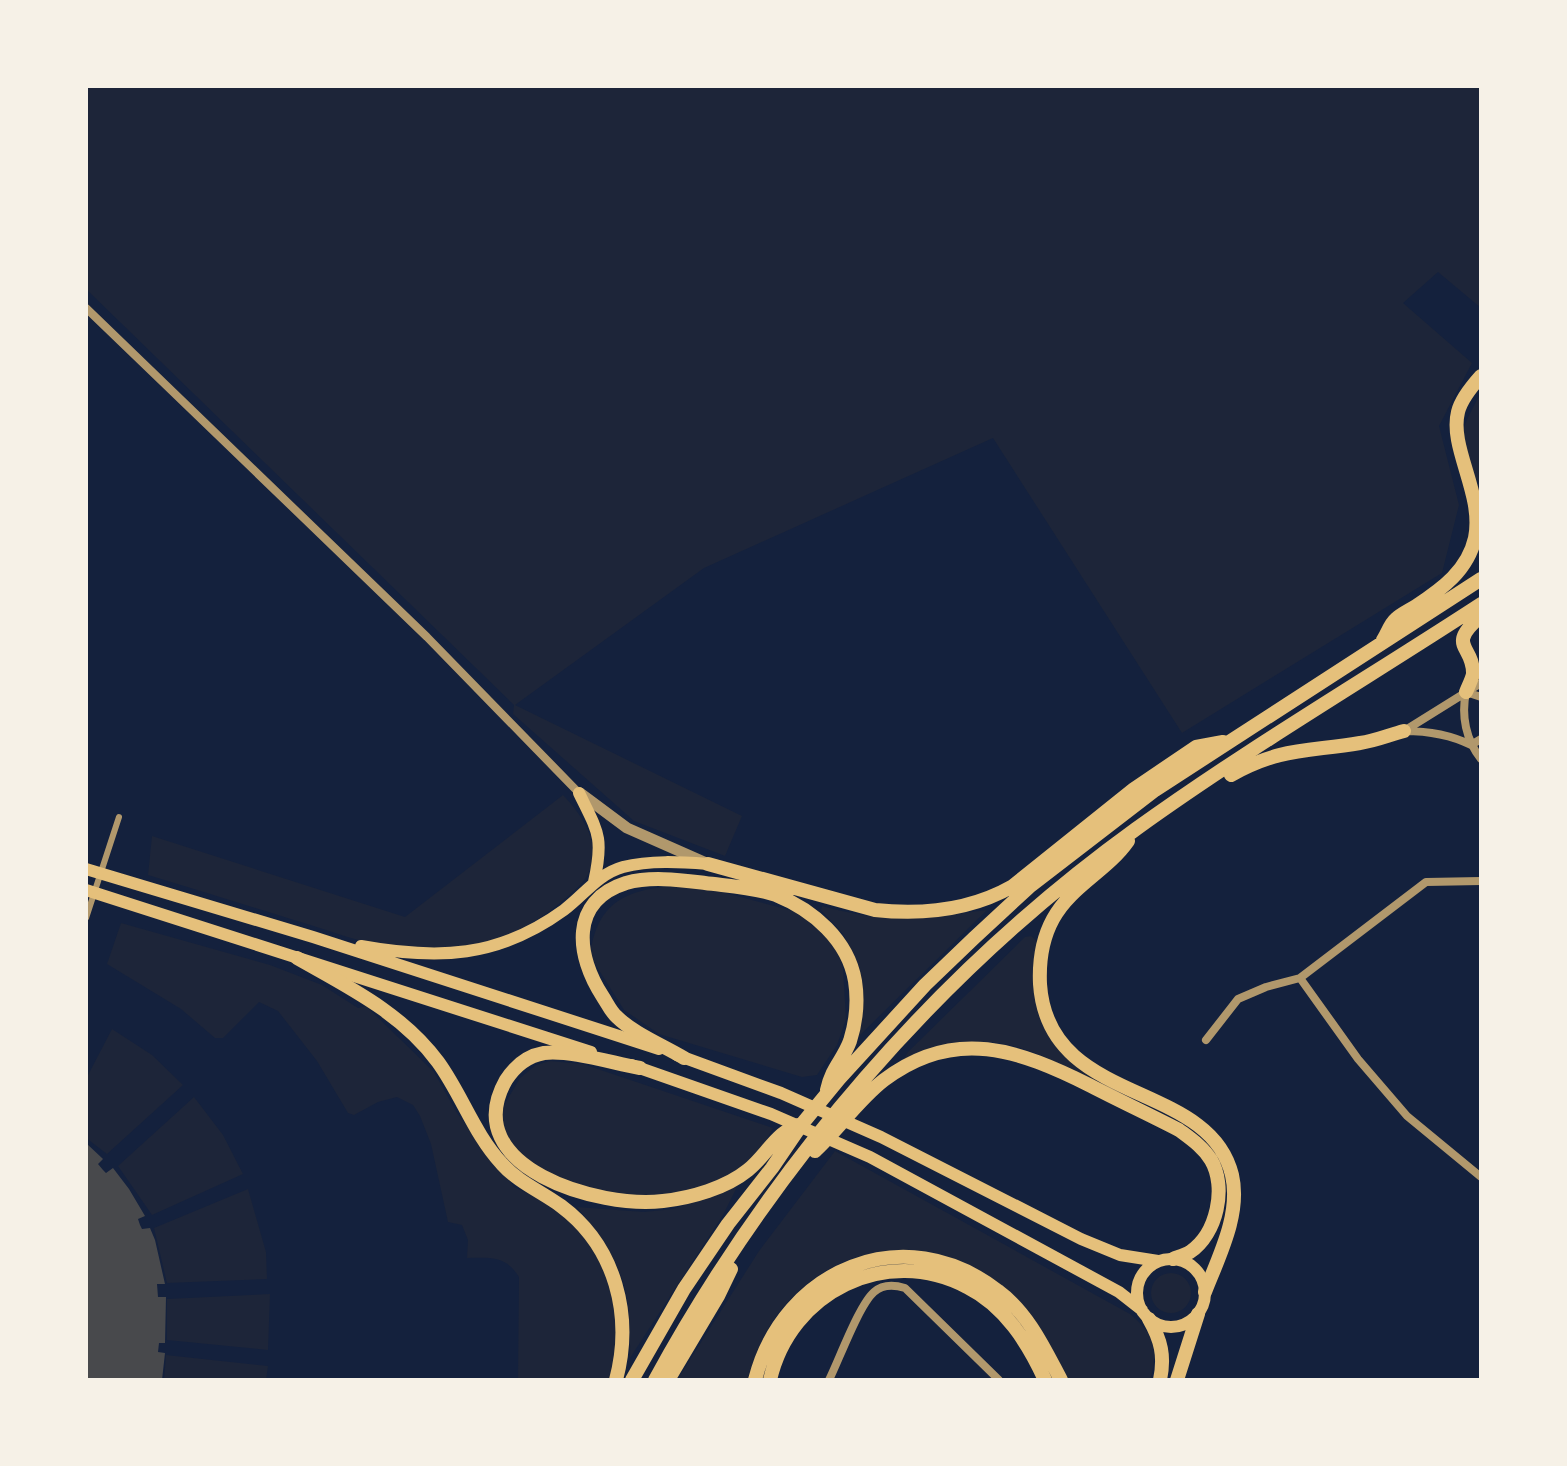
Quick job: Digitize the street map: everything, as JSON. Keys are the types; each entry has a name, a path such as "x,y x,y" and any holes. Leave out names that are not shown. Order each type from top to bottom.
{"highway":[{"path":"1381,644 1395,620 1441,590 1464,563 1474,540 1477,519 1474,492 1459,443 1458,413 1481,376"},
{"path":"1466,467 1481,484"},
{"path":"835,1076 1029,887 1155,790 1481,579"},
{"path":"655,1380 702,1298 790,1172 834,1134 867,1087 940,998 1002,938 1137,829 1481,604"},
{"path":"1466,692 1476,660 1464,650 1463,638 1481,616"},
{"path":"1205,1292 1232,1209 1232,1177 1226,1158 1217,1142 1203,1129 1094,1072 1071,1054 1052,1029 1041,996 1039,969 1043,946 1052,921 1073,892 1116,857 1137,829 1168,819 1223,780 1268,756 1362,743 1404,731"},
{"path":"708,864 875,910 901,913 951,908 999,894 1013,886 1134,789 1196,747 1231,740"},
{"path":"632,1380 684,1289 765,1164 826,1095 850,1040 857,1010 855,979 842,945 825,925 807,911 775,895 750,889 669,879 627,883 602,895 587,911 582,938 585,961 600,991 617,1017 684,1058"},
{"path":"297,958 378,1003 413,1034 437,1061 469,1120 503,1166 560,1205 592,1237 613,1271 622,1309 623,1340 616,1380"},
{"path":"867,1087 932,1055 961,1049 990,1048 1048,1064 1179,1130 1198,1144 1212,1161 1218,1178 1219,1195 1207,1232 1199,1244 1190,1253 1166,1260"},
{"path":"640,1068 564,1054 545,1053 526,1058 511,1073 499,1093 496,1116 501,1138 516,1159 545,1179 604,1199 639,1203 665,1201 702,1192 765,1164"},
{"path":"668,1380 718,1296 752,1223"},
{"path":"755,1380 768,1342 794,1304 835,1274 887,1256 919,1257 945,1264 973,1274 1000,1291 1035,1333 1061,1380"},
{"path":"770,1380 781,1345 808,1310 842,1286 889,1270 925,1272 945,1278 968,1287 992,1303 1014,1326 1045,1380"},
{"path":"1146,1314 1161,1341 1164,1362 1160,1380"},
{"path":"1177,1380 1198,1314"}],"main road":[{"path":"579,793 597,830 601,851 594,882"},
{"path":"313,937 392,952 459,954 509,940 537,926 563,911 594,882 623,867 674,862 708,864"},
{"path":"86,869 313,937 684,1058 781,1093 881,1137 1081,1239 1120,1255 1192,1265 1204,1282 1204,1303 1198,1314 1180,1326 1169,1327 1146,1314 1119,1292 870,1157 771,1114 640,1068 86,890"},
{"path":"1146,1314 1137,1288 1148,1267 1166,1260"}],"street":[{"path":"86,308 427,637 579,793 627,828 708,864"},
{"path":"1404,731 1481,683"},
{"path":"1466,692 1481,697"},
{"path":"1466,692 1463,706 1471,745 1481,759"},
{"path":"1404,731 1422,731 1471,745 1481,739"},
{"path":"86,918 119,817"},
{"path":"1206,1040 1238,999 1300,978 1426,882 1481,881"},
{"path":"1300,978 1358,1059 1407,1116 1481,1177"},
{"path":"829,1380 858,1317 874,1292 892,1284 905,1288 999,1380"}],"shaded area":[{"path":"86,86 1481,86 1481,308 1438,272 1403,303 1472,363 1439,426 1459,505 1442,573 1182,733 993,438 704,568 515,705 742,816 725,856 634,821 513,714 514,705 86,289"},
{"path":"1481,393 1481,484 1465,461 1462,440 1468,418"},
{"path":"563,795 579,815 591,838 592,862 588,874 579,886 535,921 512,933 464,946 412,948 372,943 148,875 152,836 405,917"},
{"path":"677,886 722,892 797,912 837,947 843,968 846,1019 837,1045 817,1075 802,1077 659,1034 624,1010 590,956 600,922 607,910 629,895"},
{"path":"822,906 845,912 904,918 987,910 856,1039 855,959 843,934 821,910"},
{"path":"121,923 270,965 322,985 358,1008 366,1006 434,1072 457,1113 514,1187 548,1203 577,1228 599,1254 622,1312 611,1380 518,1380 519,1277 503,1261 467,1258 468,1240 462,1225 448,1222 431,1144 413,1105 397,1097 378,1102 354,1115 348,1113 317,1061 278,1011 259,1002 223,1038 215,1038 181,1009 107,964"},
{"path":"1031,936 1037,941 1034,985 1041,1021 1061,1051 1096,1083 1035,1053 1003,1044 969,1043 903,1060 1025,937"},
{"path":"112,1029 152,1055 183,1085 107,1154 86,1138 86,1079"},
{"path":"550,1061 583,1064 773,1128 751,1167 681,1197 618,1198 547,1174 513,1155 502,1126 503,1107 520,1078 536,1065"},
{"path":"194,1097 223,1135 243,1174 152,1215 118,1166"},
{"path":"835,1151 1130,1314 1145,1328 1152,1343 1154,1360 1150,1380 1068,1380 1027,1312 992,1279 961,1266 899,1252 872,1254 847,1261 801,1289 767,1331 756,1355 750,1380 677,1380 759,1251"},
{"path":"737,1187 723,1215 630,1358 629,1311 621,1276 605,1245 577,1207 644,1212 673,1209"},
{"path":"248,1189 266,1252 267,1279 167,1283 154,1228"},
{"path":"1171,1273 1185,1279 1191,1293 1185,1307 1171,1313 1157,1307 1151,1293 1157,1279"},
{"path":"270,1294 268,1350 167,1340 167,1299"},
{"path":"166,1355 268,1366 266,1380 164,1380"}],"building":[{"path":"86,1143 103,1159 98,1164 103,1170 106,1173 113,1168 129,1189 145,1216 138,1219 142,1229 150,1228 155,1240 165,1284 157,1284 158,1297 166,1297 165,1343 159,1343 158,1352 165,1353 162,1380 86,1380"}]}
